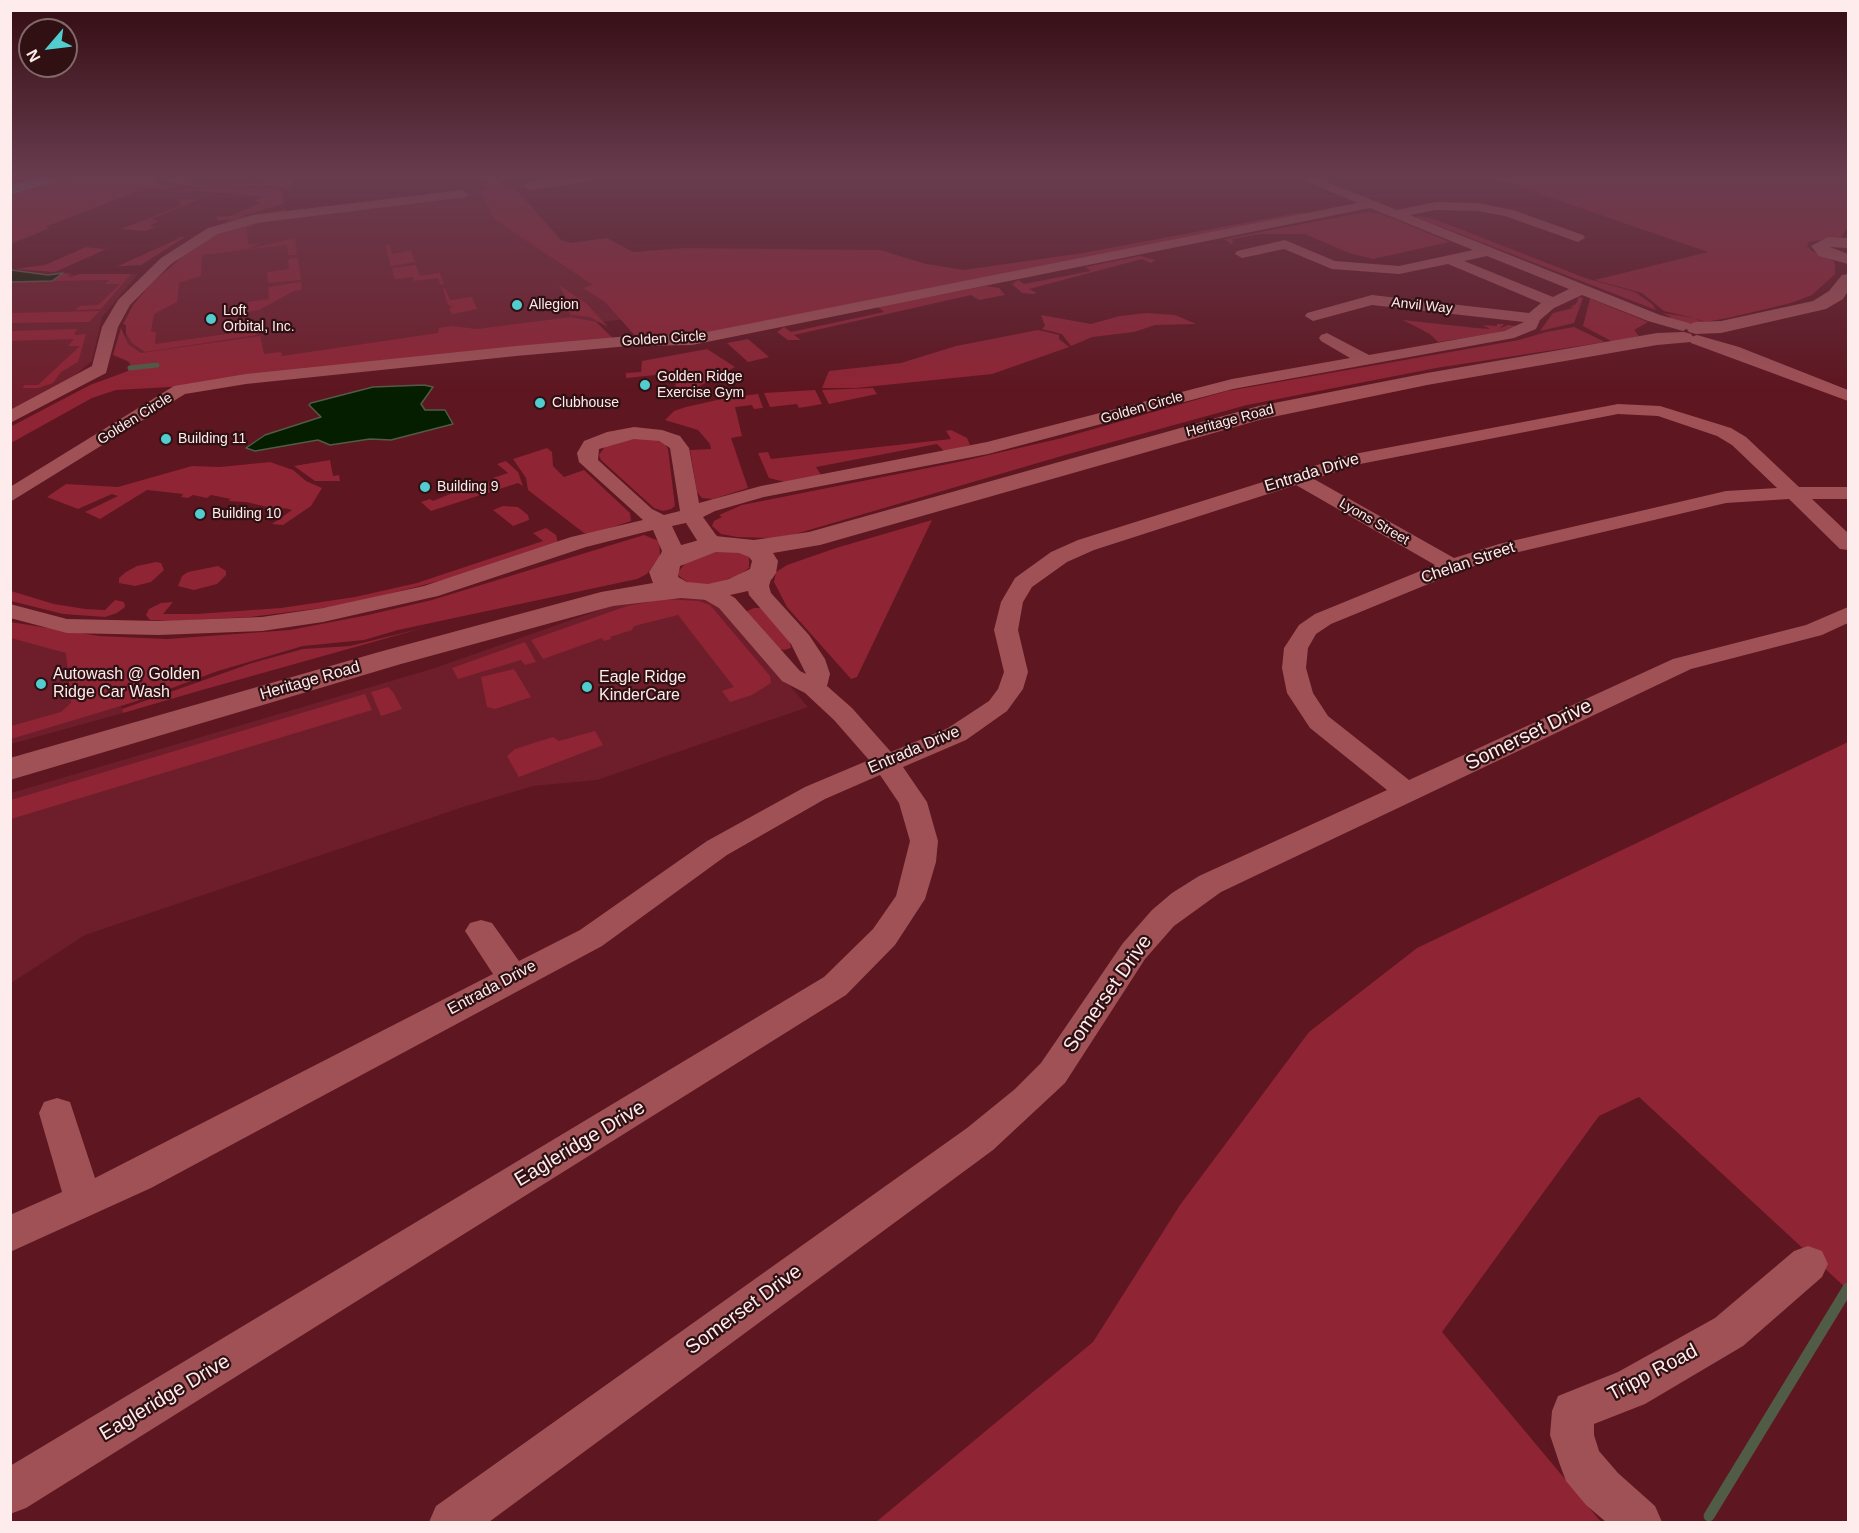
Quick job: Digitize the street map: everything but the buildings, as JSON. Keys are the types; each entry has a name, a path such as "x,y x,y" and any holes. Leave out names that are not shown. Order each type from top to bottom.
{"main road":[{"name":"Heritage Road","path":"10,769 390,658 611,598 648,592 671,576 708,592 738,585 760,561 811,539 1259,412 1819,305 1836,295 1848,279"},
{"path":"671,576 687,552 716,544 760,561"}],"street":[{"path":"10,418 100,369 110,327 123,303 166,261 184,250"},
{"name":"Golden Circle","path":"10,496 180,390 246,379 516,351 629,341 692,340 1145,250"},
{"path":"1242,254 1261,250"},
{"path":"1297,250 1332,265 1378,270 1399,270 1490,251"},
{"path":"1486,250 1848,396"},
{"path":"1450,260 1555,303"},
{"name":"Golden Circle","path":"10,611 67,626 215,627 323,615 430,591 579,542 691,515 708,507 761,492 988,448 1232,384 1508,335 1530,326 1533,318 1548,305 1582,289"},
{"name":"Anvil Way","path":"1313,316 1372,300 1533,318"},
{"path":"1327,338 1366,360"},
{"name":"Entrada Drive","path":"10,1234 138,1176 512,977 591,938 717,848 769,818 846,778 957,734 998,706 1010,688 1016,672 1006,630 1012,602 1023,583 1044,567 1086,545 1356,459 1618,409 1640,409 1686,417 1724,432 1739,441 1794,493"},
{"path":"671,576 673,551 660,522 645,513 589,462 587,453 591,445 607,438 633,433 662,435 673,440 679,447 691,515 708,540 716,544"},
{"name":"Lyons Street","path":"1297,477 1452,566"},
{"path":"1794,493 1848,544"},
{"name":"Chelan Street","path":"1408,793 1319,722 1299,693 1294,668 1296,648 1307,630 1323,619 1452,566 1499,550 1726,497 1848,493"},
{"path":"760,561 758,586 760,595 801,640 813,658 818,674 814,688"},
{"name":"Eagleridge Drive","path":"10,1492 835,986 884,938 910,899 921,862 924,841 913,802 886,763 843,714 814,688 792,676 727,603 708,592"},
{"name":"Somerset Drive","path":"452,1522 980,1139 1027,1099 1053,1073 1134,951 1163,918 1183,901 1210,884 1682,664 1814,630 1848,614"},
{"path":"481,931 512,977"},
{"path":"57,1113 84,1202"},
{"name":"Tripp Road","path":"1639,1522 1602,1489 1582,1465 1572,1435 1573,1411 1630,1389 1729,1332 1809,1264"}],"shaded area":[{"path":"80,250 105,250 55,272 15,269 45,265"},
{"path":"154,250 165,250 141,265 103,267 118,266"},
{"path":"194,250 248,250 202,255 201,276 179,283 177,302 154,314 151,332 156,332 155,344 255,330 257,335 145,352 132,343 126,333 126,325 123,324 133,305 151,284"},
{"path":"196,250 556,250 642,317 136,376 121,350 129,325 186,254"},
{"path":"287,250 296,250 297,255 288,255"},
{"path":"386,250 391,250 392,254 411,251 415,262 391,266"},
{"path":"540,250 628,250 633,252 665,250 880,250 926,264 964,270 1101,250 1131,250 704,333 638,339 605,302 583,288 593,285"},
{"path":"1341,250 1416,250 1373,259"},
{"path":"1500,250 1512,250 1585,278 1635,292 1652,304 1656,310"},
{"path":"1701,250 1811,250 1834,261 1835,274 1812,295 1791,303 1705,322 1664,311 1642,293 1595,280 1708,252"},
{"path":"1140,256 1155,260 1151,263 1142,259 1029,289 1037,293 1033,294 1022,293 1012,284 1018,280 1024,284 1091,271 1085,267"},
{"path":"298,257 301,280 268,283 267,272 289,269 288,259"},
{"path":"416,265 420,276 440,273 444,284 441,285 438,278 414,281 413,277 395,279 392,268"},
{"path":"11,270 48,275 63,273 52,281 11,282"},
{"path":"63,273 72,274 67,276 72,277 79,274 131,274 101,309 75,310 80,306 98,305 120,284 105,284 109,280 52,281"},
{"path":"138,274 102,317 92,361 68,381 11,410 11,276"},
{"path":"301,282 302,290 294,291 259,310 248,312 248,302 269,299 268,287"},
{"path":"559,285 587,304 608,327 590,317 571,315 563,302 568,301"},
{"path":"986,286 999,288 1005,295 979,300 971,295 794,335 801,340 788,340 777,332 784,327 791,332 884,312 878,307"},
{"path":"445,288 450,300 472,297 477,309 452,314 449,308 454,307 448,305 443,289"},
{"path":"1579,297 1583,298 1574,323 1540,331 1553,313 1573,308 1570,307 1576,304"},
{"path":"1590,299 1648,322 1634,330 1639,336 1613,342 1583,326"},
{"path":"100,311 89,322 11,323 11,313"},
{"path":"1147,313 1175,315 1196,324 1155,325 1134,332 1092,337 1071,346 1062,334 1042,329 1045,326 1041,315 1091,324 1120,316"},
{"path":"1663,313 1694,318 1702,322 1689,324 1669,318 1671,317"},
{"path":"571,317 596,322 615,340 187,386 116,390 92,398 11,443 10,427 90,385 128,371 130,362 113,355 121,328 128,344 141,353 260,336 264,354 281,352 282,356 438,333 439,328 451,326 477,329"},
{"path":"1403,320 1490,329 1483,325 1504,324 1499,329 1508,325 1516,326 1496,333 1438,342 1430,334"},
{"path":"1574,327 1605,342 1436,368 1247,405 1065,455 792,535 770,538 737,537 721,534 712,526 714,521 722,517 719,515 742,505 963,461 1062,438 1227,391 1519,340"},
{"path":"77,329 74,335 86,334 78,362 61,372 53,383 38,388 22,388 25,385 38,385 80,346 68,346 74,339 11,341 11,331"},
{"path":"1038,330 1059,335 1059,339 1069,347 992,374 856,388 822,388 829,371 901,363 956,346"},
{"path":"748,339 769,357 748,362 727,343"},
{"path":"707,349 735,367 692,390 676,391 675,373 626,378 626,373 641,372 642,361"},
{"path":"424,385 433,387 421,404 425,410 445,410 453,424 391,440 370,439 330,445 318,440 255,451 246,448 265,435 321,417 309,405 311,403 373,387"},
{"path":"873,388 877,394 829,404 822,390"},
{"path":"815,390 822,404 799,408 797,404 770,407 764,393"},
{"path":"758,394 763,408 754,409 752,405 735,407 742,436 731,438 748,488 713,499 702,498 697,492 690,450 711,449 710,444 698,430 665,420 674,411 686,407"},
{"path":"951,430 967,438 970,445 945,452 937,444 816,467 821,475 785,482 769,478 758,453 768,452 771,459 951,439 946,431"},
{"path":"627,438 654,439 665,444 668,449 675,506 671,509 663,511 654,508 601,460 599,455 606,445"},
{"path":"547,448 552,452 553,466 564,477 584,470 630,513 631,521 595,533 584,533 528,490 526,478 513,459"},
{"path":"330,460 333,476 339,475 340,481 315,481 294,466"},
{"path":"506,461 518,472 523,486 518,483 431,511 421,502 430,499 433,501 469,486 472,488 495,480 493,478 508,473 497,464"},
{"path":"270,462 293,470 306,481 322,488 311,506 283,525 272,524 292,510 228,501 231,499 211,495 207,498 193,495 188,498 181,497 183,494 147,490 100,519 85,512 118,496 112,494 78,509 47,497 66,484 118,487 192,466 220,467"},
{"path":"503,506 518,507 528,515 529,520 513,526 493,510"},
{"path":"932,520 857,677 851,679 787,607 774,582 776,572 787,565 836,548"},
{"path":"546,528 556,535 558,543 451,578 330,607 250,617 172,621 150,620 146,615 149,609 161,603 173,602 163,614 196,614 281,608 355,597 417,583 543,541 533,533"},
{"path":"644,535 659,541 660,556 647,574 637,579 398,630 364,640 303,646 218,671 134,702 11,739 11,726 61,712 71,703 66,653 11,638 10,622 99,636 167,639 290,630 432,600"},
{"path":"719,551 743,553 749,557 749,568 738,576 707,585 689,583 679,576 679,571 687,561"},
{"path":"161,563 164,570 151,582 135,586 119,583 119,578 126,572 137,566"},
{"path":"218,566 226,571 226,575 217,584 194,590 178,586 182,576 188,572"},
{"path":"11,591 54,604 85,609 105,610 115,600 124,602 125,607 105,617 63,614 11,601"},
{"path":"679,595 719,602 808,707 597,780 533,786 463,807 85,935 11,983 11,793 435,668 628,600"},
{"path":"664,599 699,601 710,605 770,676 771,683 752,695 730,702 722,691 734,687 678,615 634,626 632,630 610,637 611,639 604,641 602,638 543,659 531,640 627,606"},
{"path":"754,608 762,608 789,638 791,648 784,650 776,648 745,612"},
{"path":"10,622 99,636 123,713 11,744"},
{"path":"423,628 123,713 122,709 252,663 303,649 350,646"},
{"path":"525,642 536,662 525,665 521,660 458,679 452,668"},
{"path":"514,669 531,697 495,709 487,707 481,677"},
{"path":"388,687 402,709 381,716 371,692"},
{"path":"365,694 372,710 11,819 11,800"},
{"path":"595,731 603,745 519,777 507,756 515,749 553,737 559,741"},
{"path":"1848,742 1848,1290 1639,1097 1599,1116 1442,1332 1601,1522 876,1522 1093,1342 1180,1205 1309,1032 1417,948"}],"waterway":[{"path":"130,368 157,365"},
{"path":"1709,1516 1848,1288"}],"place":[{"name":"Allegion","path":"517,305"},
{"name":"Loft Orbital, Inc.","path":"211,319"},
{"name":"Golden Ridge Exercise Gym","path":"645,385"},
{"name":"Clubhouse","path":"540,403"},
{"name":"Building 11","path":"166,439"},
{"name":"Building 9","path":"425,487"},
{"name":"Building 10","path":"200,514"},
{"name":"Autowash @ Golden Ridge Car Wash","path":"41,684"},
{"name":"Eagle Ridge KinderCare","path":"587,687"}]}
